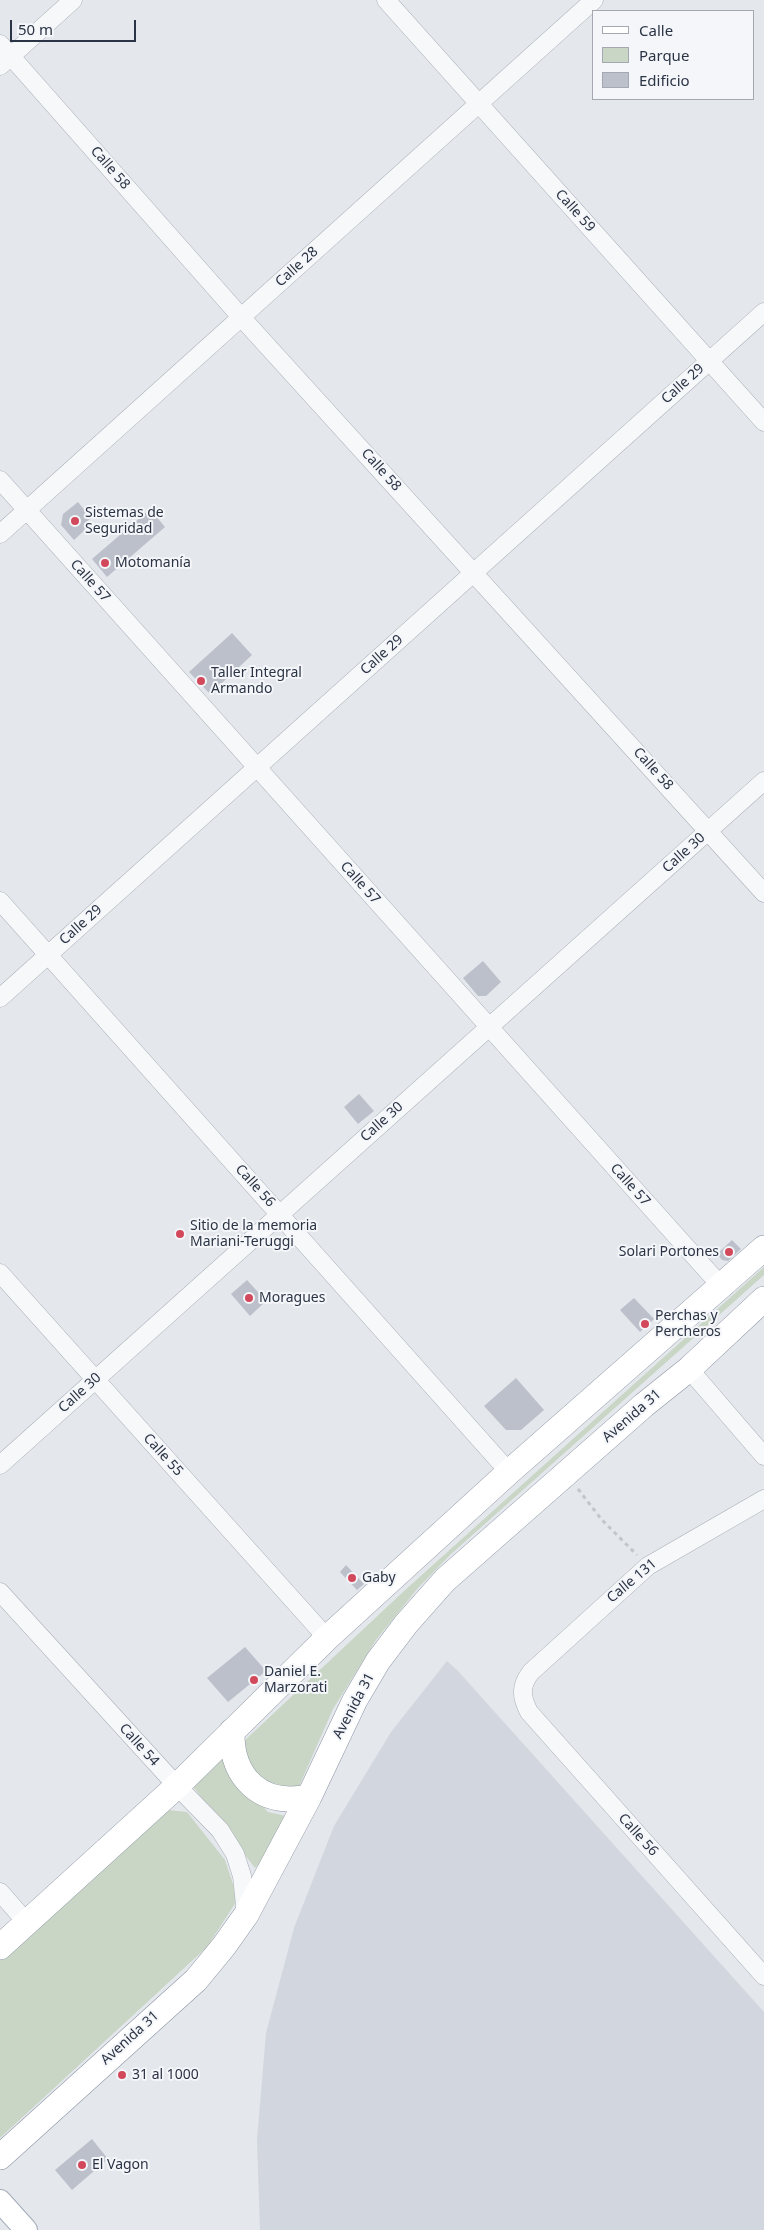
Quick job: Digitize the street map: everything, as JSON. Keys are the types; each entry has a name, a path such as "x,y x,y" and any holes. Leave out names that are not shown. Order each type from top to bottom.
{"highway":[{"path":"0,1947 177,1786 327,1638 509,1472 764,1248"},
{"name":"Avenida 31","path":"0,2157 196,1980 224,1946 246,1915 309,1797 355,1700 378,1661 406,1624 445,1580 566,1475 644,1404 690,1369 764,1299"},
{"path":"232,1731 232,1747 236,1763 244,1777 255,1788 269,1796 282,1800 296,1800 309,1797"}],"main road":[{"path":"0,2202 26,2230"}],"street":[{"path":"4,55 73,0"},
{"name":"Calle 59","path":"386,0 764,422"},
{"name":"Calle 28","path":"0,534 594,0"},
{"name":"Calle 58","path":"4,55 764,893"},
{"name":"Calle 29","path":"0,998 764,312"},
{"name":"Calle 57","path":"0,480 721,1286"},
{"name":"Calle 30","path":"0,1464 764,781"},
{"name":"Calle 56","path":"0,901 509,1472"},
{"name":"Calle 55","path":"0,1273 327,1638"},
{"path":"690,1369 764,1456"},
{"name":"Calle 131","path":"522,1689 524,1681 531,1672 648,1566 764,1499"},
{"name":"Calle 54","path":"0,1592 177,1786 220,1830 235,1854 242,1876 246,1915"},
{"name":"Calle 56","path":"522,1689 523,1701 530,1712 761,1965"},
{"path":"0,1892 27,1922"}],"path":[{"path":"566,1475 602,1520 648,1566"}],"shaded area":[{"path":"447,1661 764,2012 764,2230 260,2230 257,2140 266,2033 294,1928 334,1826 391,1732"}],"green space":[{"path":"764,1267 764,1275 450,1555 418,1588 376,1640 333,1709 297,1791 273,1788 244,1760 242,1743 404,1591"},
{"path":"224,1755 228,1769 268,1812 286,1816 272,1849 255,1868 192,1785"},
{"path":"159,1809 187,1812 225,1860 238,1899 207,1947 0,2138 0,1957"}],"building":[{"name":"Sistemas de Seguridad","path":"78,502 91,518 84,524 87,528 74,540 61,525 63,514"},
{"path":"150,509 165,527 107,577 92,559"},
{"path":"232,633 252,655 210,694 189,672"},
{"path":"483,961 501,982 486,996 478,996 463,978"},
{"path":"359,1094 374,1111 358,1124 344,1107"},
{"name":"Solari Portones","path":"732,1240 741,1249 728,1261 722,1260 717,1254"},
{"name":"Moragues","path":"247,1280 266,1301 250,1316 231,1294"},
{"path":"634,1298 654,1319 640,1332 620,1310"},
{"path":"516,1378 544,1410 521,1430 506,1430 484,1406"},
{"name":"Gaby","path":"346,1565 364,1584 357,1590 340,1572"},
{"path":"245,1647 266,1671 228,1702 207,1678"},
{"name":"El Vagon","path":"92,2139 108,2159 72,2190 55,2170"}],"place":[{"name":"Sistemas de Seguridad","path":"75,521"},
{"name":"Motomanía","path":"105,563"},
{"name":"Taller Integral Armando","path":"201,681"},
{"name":"Sitio de la memoria Mariani-Teruggi","path":"180,1234"},
{"name":"Solari Portones","path":"729,1252"},
{"name":"Moragues","path":"249,1298"},
{"name":"Perchas y Percheros","path":"645,1324"},
{"name":"Gaby","path":"352,1578"},
{"name":"Daniel E. Marzorati","path":"254,1680"},
{"name":"31 al 1000","path":"122,2075"},
{"name":"El Vagon","path":"82,2165"}]}
